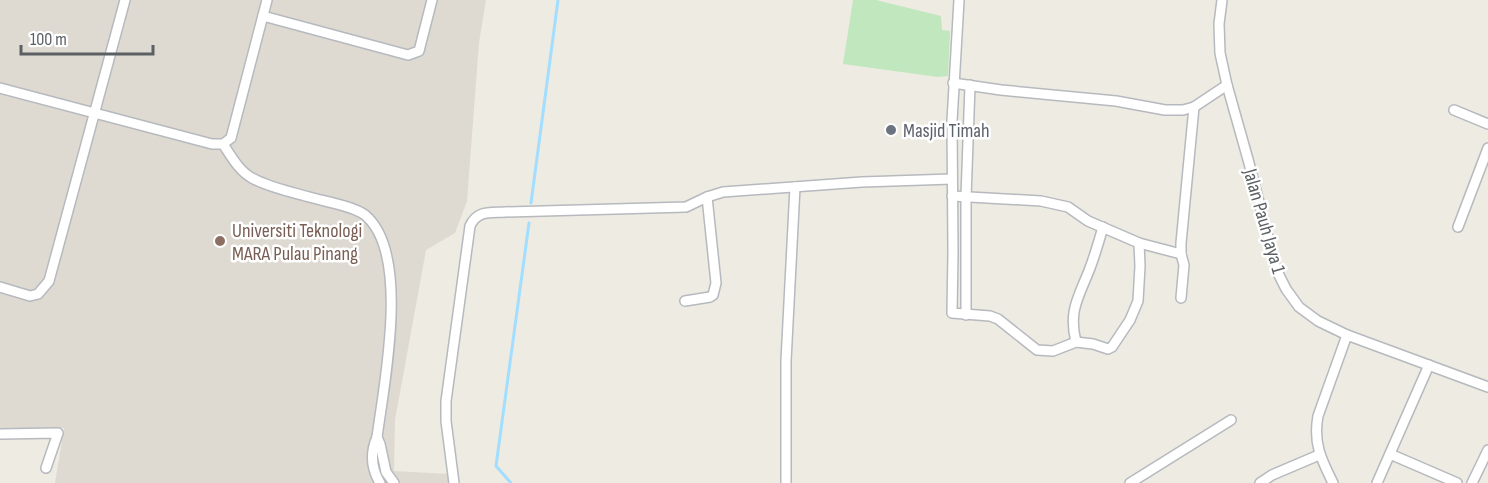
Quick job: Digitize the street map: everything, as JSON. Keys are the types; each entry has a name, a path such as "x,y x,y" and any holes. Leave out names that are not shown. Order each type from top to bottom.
{"street":[{"path":"0,286 30,296 38,294 49,281 125,0"},
{"path":"0,88 212,144 223,144 231,138 267,0"},
{"path":"262,16 408,55 419,51 432,0"},
{"path":"958,0 953,82 952,313 990,316 998,319 1036,350 1053,351 1076,342 1108,349 1113,347 1130,320 1138,301 1139,243"},
{"name":"Jalan Pauh Jaya 1","path":"1222,0 1219,24 1220,53 1227,85 1276,269 1286,289 1299,307 1318,321 1347,335 1488,387"},
{"path":"953,82 1001,90 1116,100 1165,110 1183,110 1194,107 1227,85"},
{"path":"966,315 966,196 970,85"},
{"path":"1181,298 1184,265 1181,243 1194,107"},
{"path":"1454,110 1488,124"},
{"path":"223,144 235,162 251,178 356,210 368,217 381,239 391,279 392,307 389,354 377,437 372,454 374,472 380,483"},
{"path":"1458,227 1488,148"},
{"path":"454,483 446,421 446,401 470,226 477,216 484,213 505,212 686,207 723,192 862,182 952,179"},
{"path":"786,483 786,361 795,187"},
{"path":"952,196 1041,201 1068,207 1088,221 1139,243 1181,254"},
{"path":"685,301 710,297 716,283 707,197"},
{"path":"1076,342 1072,328 1074,312 1103,227"},
{"path":"1333,483 1319,454 1316,429 1318,416 1347,335"},
{"path":"1377,483 1429,365"},
{"path":"1130,483 1231,420"},
{"path":"0,434 58,433 46,468"},
{"path":"377,437 386,472 394,483"},
{"path":"1472,483 1488,450"},
{"path":"1260,483 1272,475 1319,454"},
{"path":"1390,454 1457,483"}],"shaded area":[{"name":"Universiti Teknologi MARA Pulau Pinang","path":"0,0 486,0 479,43 467,201 455,233 426,250 395,420 394,471 449,474 450,483 55,483 64,428 0,428"}],"green space":[{"path":"853,0 876,0 941,16 942,30 950,31 948,76 938,77 843,64"}],"waterway":[{"path":"531,203 558,0"},
{"path":"511,483 496,466 529,223"}],"place":[{"name":"Masjid Timah","path":"891,130"},
{"name":"Universiti Teknologi MARA Pulau Pinang","path":"220,241"}]}
